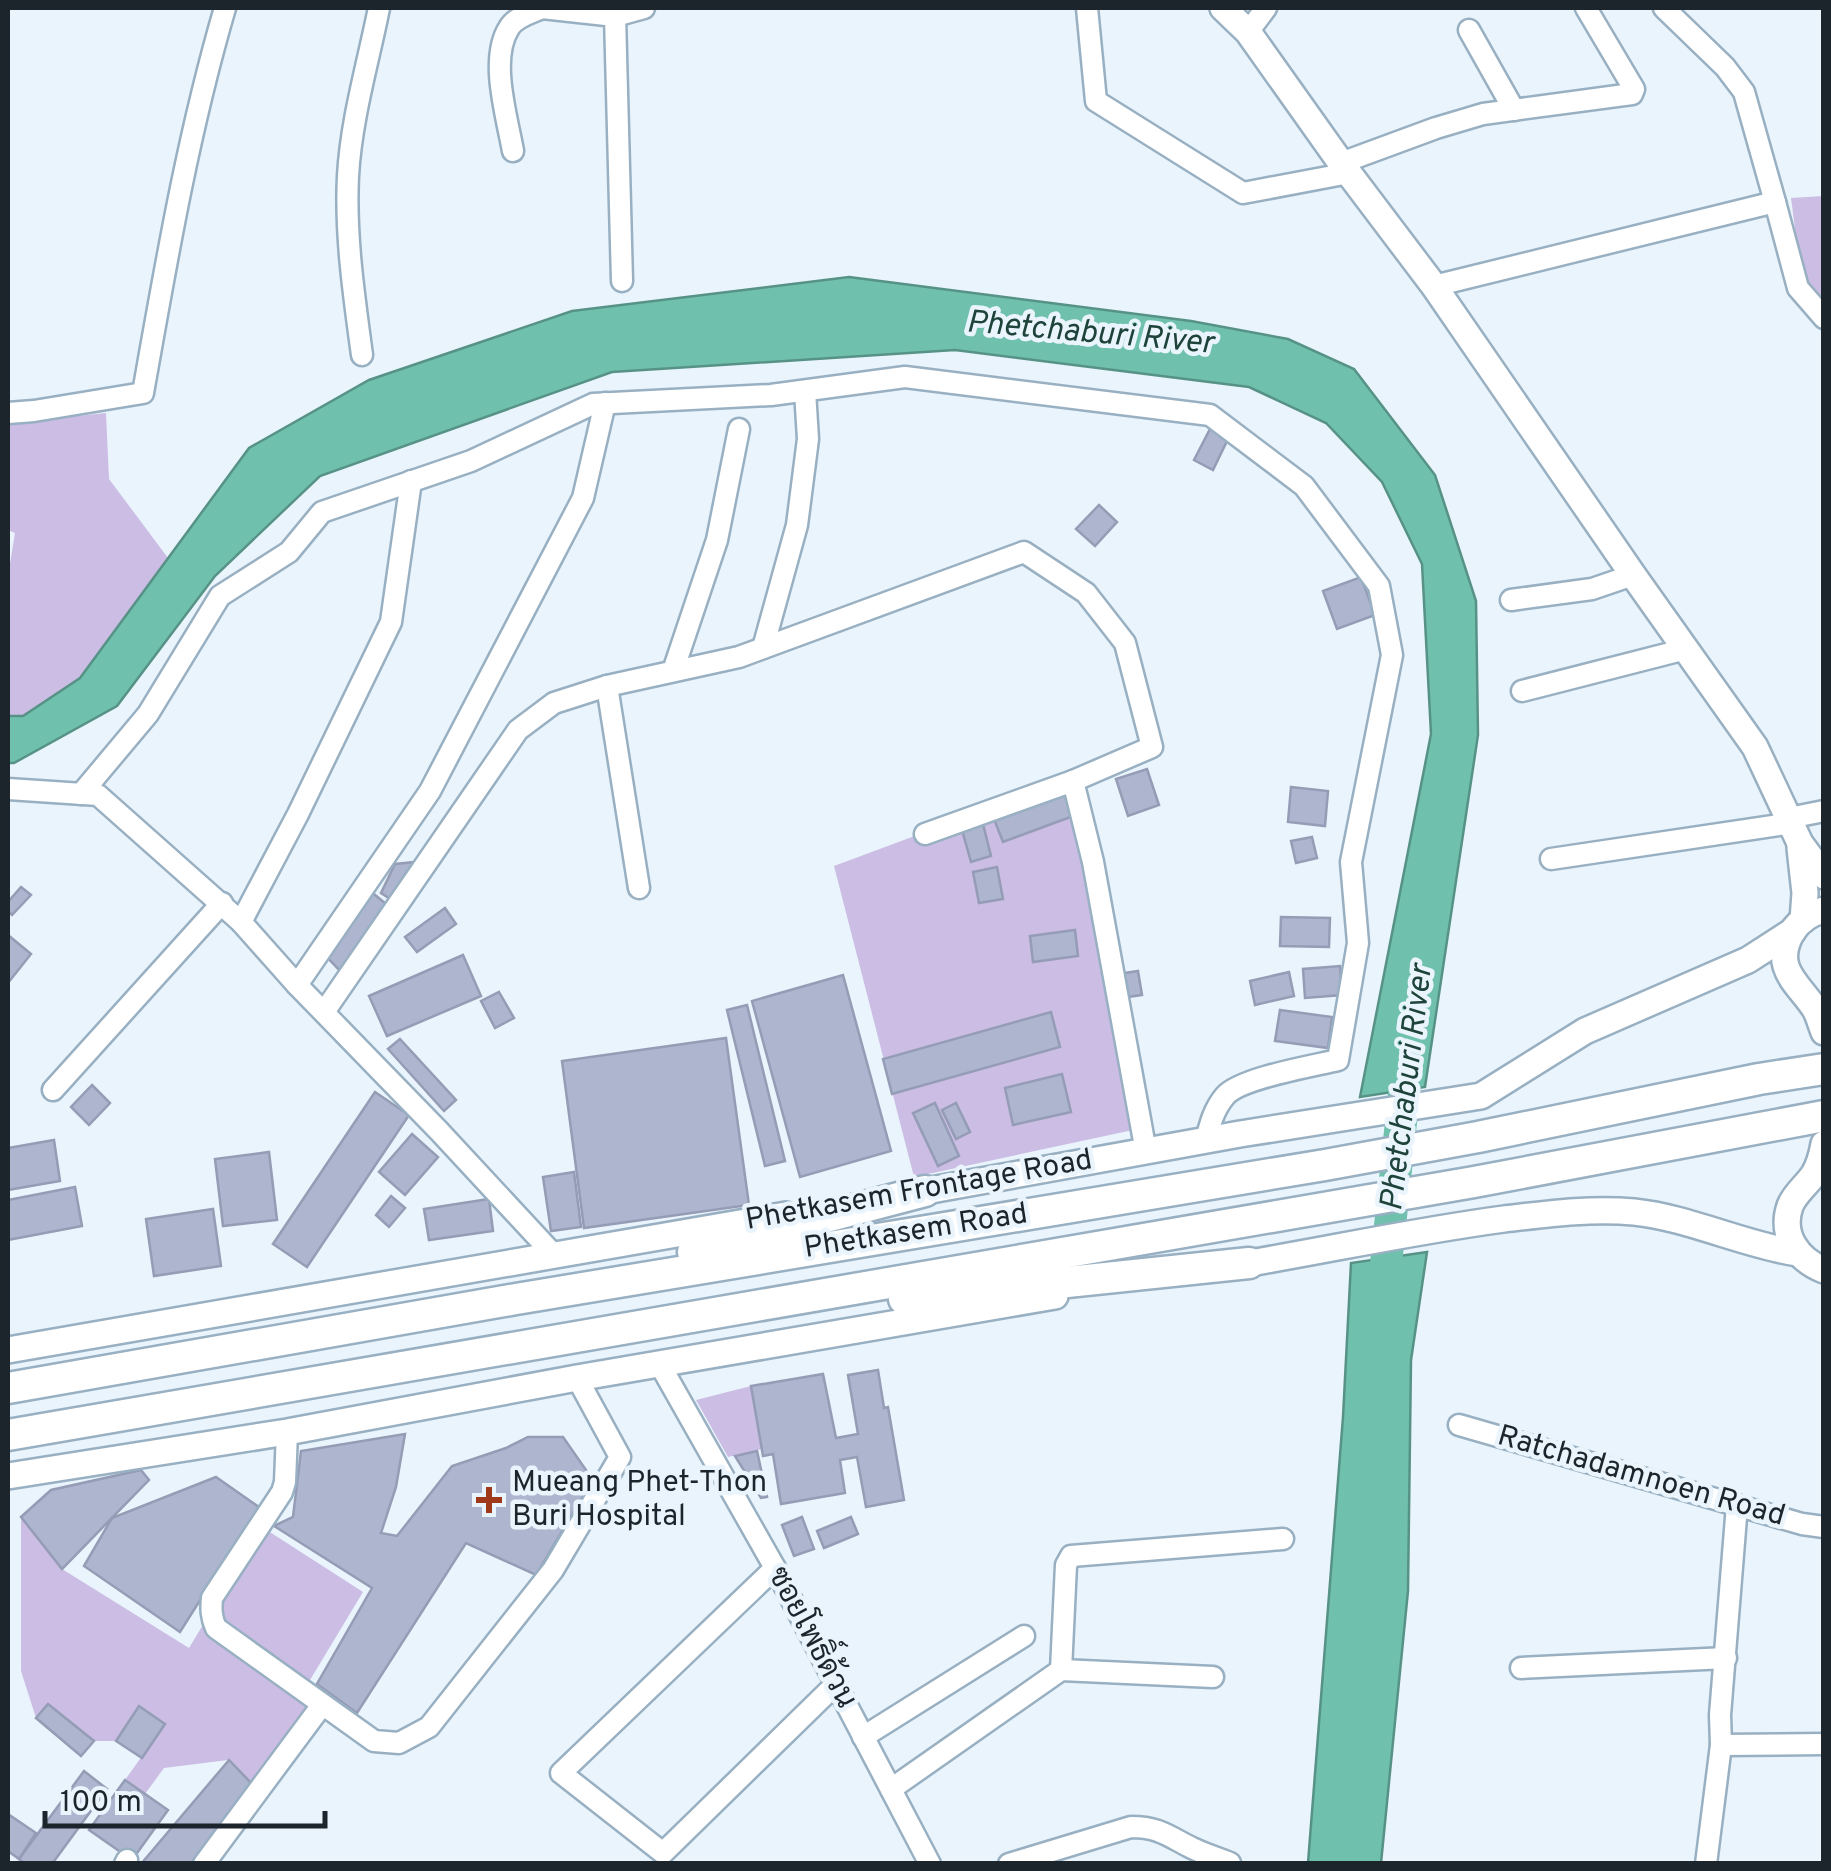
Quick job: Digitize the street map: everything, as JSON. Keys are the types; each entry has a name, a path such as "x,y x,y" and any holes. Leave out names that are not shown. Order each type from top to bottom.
{"highway":[{"name":"Phetkasem Road","path":"8,1388 1325,1165 1824,1068"},
{"name":"Phetkasem Road","path":"8,1435 1474,1182 1824,1116"},
{"path":"516,1299 925,1191"},
{"path":"637,1327 1249,1263"},
{"path":"8,1444 156,1410"}],"main road":[{"path":"1224,8 1248,32 1434,286 1755,747 1794,828 1824,876"},
{"path":"1794,828 1806,920 1787,944 1788,974 1815,1010 1824,1032"},
{"name":"Phetkasem Frontage Road","path":"8,1350 1206,1140 1481,1096 1585,1031 1748,960 1806,920"},
{"path":"1824,1144 1813,1176 1790,1207 1787,1224 1790,1239 1810,1262 1824,1296"},
{"path":"8,1476 288,1432 576,1378 1464,1224 1569,1211 1634,1212 1697,1224 1810,1262"}],"street":[{"path":"8,413 143,392 170,236 204,78 225,8"},
{"path":"362,354 352,286 348,176 378,8"},
{"path":"513,151 499,74 509,26 542,8 615,16 644,8"},
{"path":"1088,8 1096,101 1243,193 1345,168 1436,128 1483,114 1632,94 1634,89 1586,8"},
{"path":"1248,32 1266,8"},
{"path":"1664,8 1725,67 1744,92 1798,288 1824,318"},
{"path":"615,16 622,281"},
{"path":"1470,30 1514,110"},
{"path":"1434,286 1775,202"},
{"path":"81,794 148,714 220,596 289,552 322,512 472,461 594,404 771,395 905,377 1210,415 1304,486 1380,586 1392,655 1351,862 1358,943 1338,1060 1277,1073 1228,1092 1214,1112 1206,1140"},
{"path":"763,648 796,525 808,439 805,391"},
{"path":"297,985 430,791 583,498 605,403"},
{"path":"673,671 717,540 739,429"},
{"path":"241,922 391,622 411,481"},
{"path":"324,1012 518,730 554,703 607,686 739,657 1024,552 1086,594 1125,643 1152,747 1072,781 925,834"},
{"path":"1512,600 1592,589 1633,575"},
{"path":"1522,691 1686,649"},
{"path":"607,686 639,888"},
{"path":"1072,781 1093,862 1146,1152"},
{"path":"8,789 98,795 241,922 554,1255"},
{"path":"1551,860 1794,828 1824,811"},
{"path":"53,1090 222,903"},
{"name":"ซอยโพธิ์ด้วน","path":"659,1364 774,1568 930,1864"},
{"path":"288,1432 282,1492 212,1598 210,1610 216,1628 374,1740 399,1743 430,1727 541,1586 620,1457 576,1378"},
{"name":"Ratchadamnoen Road","path":"1459,1424 1802,1524 1824,1527"},
{"path":"1706,1864 1721,1745 1720,1715 1738,1505"},
{"path":"1061,1670 1066,1565 1070,1556 1284,1539"},
{"path":"774,1568 561,1772 663,1852 836,1684"},
{"path":"864,1737 1024,1636"},
{"path":"1521,1668 1726,1658"},
{"path":"891,1789 1061,1670 1213,1677"},
{"path":"204,1864 322,1705"},
{"path":"1721,1745 1824,1744"},
{"path":"1008,1864 1131,1828 1149,1827 1230,1863"}],"shaded area":[{"path":"1823,196 1823,308 1802,283 1791,198"},
{"path":"106,413 109,479 168,558 80,678 23,716 8,716 8,576 15,533 8,530 8,423"},
{"path":"1081,774 1133,1130 914,1177 834,866"},
{"path":"751,1386 762,1449 728,1457 696,1400"},
{"path":"21,1517 62,1569 189,1648 262,1527 363,1592 304,1690 327,1704 254,1786 228,1760 164,1768 145,1794 125,1780 164,1725 139,1707 116,1741 94,1741 49,1704 36,1718 21,1671"}],"water":[{"path":"849,277 1191,321 1288,339 1354,369 1435,475 1476,601 1478,735 1425,1087 1360,1097 1431,734 1422,564 1382,482 1326,423 1249,387 955,350 612,372 320,476 215,576 117,706 8,763 8,716 23,716 80,678 249,448 369,380 572,311"},
{"path":"1427,1252 1411,1360 1408,1591 1381,1863 1308,1863 1343,1417 1351,1263"}],"building":[{"path":"1210,429 1228,439 1213,470 1194,460"},
{"path":"1099,505 1117,522 1095,546 1076,529"},
{"path":"1361,577 1375,615 1337,629 1323,591"},
{"path":"1147,769 1159,805 1128,816 1116,779"},
{"path":"1291,787 1328,791 1325,826 1288,822"},
{"path":"1067,793 1076,815 1003,842 994,819"},
{"path":"983,824 991,856 971,862 962,830"},
{"path":"1312,837 1317,858 1296,863 1291,841"},
{"path":"424,861 395,902 381,893 395,864"},
{"path":"997,867 1003,899 979,903 973,872"},
{"path":"21,887 31,895 12,915 8,902"},
{"path":"369,890 391,908 344,975 325,955"},
{"path":"445,908 456,924 417,952 405,937"},
{"path":"1281,917 1330,918 1329,947 1280,946"},
{"path":"1075,930 1078,956 1033,962 1030,936"},
{"path":"8,935 31,954 8,983"},
{"path":"463,955 481,996 387,1036 369,996"},
{"path":"1340,966 1342,995 1305,998 1303,969"},
{"path":"1138,971 1142,995 1121,998 1118,974"},
{"path":"1289,972 1294,996 1255,1005 1250,981"},
{"path":"843,975 891,1151 800,1177 752,1001"},
{"path":"499,992 514,1018 495,1028 481,1001"},
{"path":"747,1005 785,1161 765,1166 727,1010"},
{"path":"1280,1010 1332,1017 1328,1048 1275,1041"},
{"path":"1051,1012 1060,1047 892,1094 883,1059"},
{"path":"726,1038 749,1205 584,1228 562,1061"},
{"path":"400,1039 456,1100 444,1111 388,1049"},
{"path":"1062,1074 1071,1112 1013,1125 1005,1088"},
{"path":"92,1085 110,1103 89,1125 71,1107"},
{"path":"375,1092 409,1115 307,1267 273,1244"},
{"path":"935,1103 959,1156 938,1166 913,1113"},
{"path":"956,1103 970,1132 956,1139 942,1110"},
{"path":"412,1134 438,1157 405,1195 379,1172"},
{"path":"54,1140 60,1181 8,1190 8,1148"},
{"path":"269,1152 277,1220 223,1226 215,1159"},
{"path":"574,1172 581,1227 551,1231 543,1177"},
{"path":"75,1187 82,1226 8,1240 8,1200"},
{"path":"391,1196 405,1208 389,1227 376,1215"},
{"path":"489,1199 493,1231 429,1240 424,1209"},
{"path":"213,1209 221,1266 154,1276 146,1219"},
{"path":"878,1370 904,1500 866,1507 857,1457 840,1460 845,1493 781,1504 773,1454 763,1456 751,1386 823,1374 836,1438 858,1434 848,1375"},
{"path":"405,1434 396,1487 381,1533 397,1536 452,1466 528,1437 563,1437 593,1480 536,1575 466,1543 357,1713 317,1684 372,1588 274,1526 293,1517 301,1451"},
{"path":"757,1451 767,1497 761,1498 735,1456"},
{"path":"141,1470 149,1480 62,1569 21,1517 51,1490"},
{"path":"216,1477 259,1507 180,1632 84,1566 112,1518"},
{"path":"802,1517 814,1549 794,1556 782,1525"},
{"path":"851,1517 858,1534 824,1548 817,1531"},
{"path":"48,1704 94,1741 81,1756 36,1718"},
{"path":"139,1706 165,1724 142,1758 116,1741"},
{"path":"229,1760 254,1786 193,1864 141,1864"},
{"path":"84,1771 107,1789 52,1864 25,1864 19,1859"},
{"path":"125,1780 168,1810 132,1860 89,1830"},
{"path":"8,1814 36,1833 19,1859 8,1851"}],"waterway":[{"name":"Phetchaburi River","path":"1382,1301 1409,1047"}],"place":[{"name":"Mueang Phet-Thon Buri Hospital","path":"489,1500"}]}
